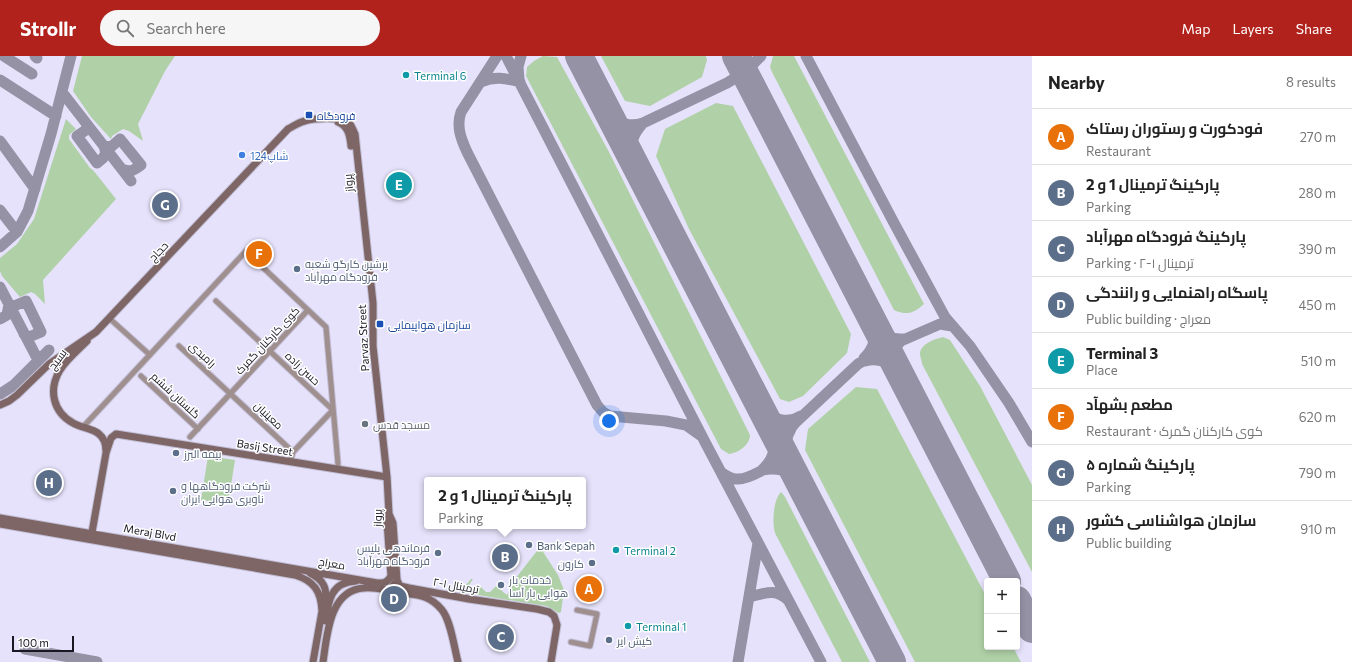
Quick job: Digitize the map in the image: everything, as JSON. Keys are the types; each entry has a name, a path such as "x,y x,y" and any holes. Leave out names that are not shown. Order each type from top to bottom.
{"main road":[{"name":"پرواز","path":"330,119 348,122 353,128 355,134 361,197"},
{"name":"حجاج","path":"0,405 17,395 49,364 96,332 288,129 306,120 330,119"},
{"name":"Parvaz Street","path":"361,197 373,303 373,346 387,477"},
{"name":"بسیج","path":"96,332 61,370 53,388 54,400 60,412 73,423 100,435 106,445 106,453"},
{"name":"Basij Street","path":"106,453 111,438 116,434 387,477"},
{"path":"91,537 106,453"},
{"name":"پرواز","path":"364,580 383,583 388,581 390,576 387,522 389,514 387,477"},
{"path":"389,514 393,528 399,586"},
{"name":"Meraj Blvd","path":"0,518 18,524 296,571"},
{"name":"Meraj Blvd","path":"0,524 18,524"},
{"path":"296,571 311,582 320,595 322,610 313,662"},
{"name":"معراج","path":"296,571 364,580"},
{"path":"323,662 327,617 332,593 346,582 364,580"},
{"path":"324,652 329,623 339,602 353,591 363,588 387,590 399,586"},
{"path":"387,590 399,586 424,593"},
{"name":"ترمینال ۱-۲","path":"424,593 441,609 447,618 458,662"},
{"name":"ترمینال ۱-۲","path":"424,593 549,612 554,616 557,625 551,662"}],"street":[{"path":"83,427 246,251"},
{"name":"کوی کارکنان گمرک","path":"190,437 308,310 254,260"},
{"name":"حسن زاده","path":"216,301 333,410"},
{"path":"308,310 326,327 338,464"},
{"path":"109,318 150,355"},
{"name":"رامبدی","path":"179,346 231,393"},
{"name":"گلستان ششم","path":"141,376 198,429"},
{"name":"معینیان","path":"231,393 293,452"},
{"path":"290,462 293,452 333,410"},
{"path":"571,642 590,646 597,614 577,610"}],"green space":[{"path":"82,56 175,56 165,71 138,124 143,141 129,131 123,129 112,136 111,139 91,117 73,91"},
{"path":"543,56 557,57 608,150 750,435 746,445 736,452 729,454 721,449 526,76 527,67"},
{"path":"601,56 706,56 707,60 702,77 650,106 625,101"},
{"path":"773,56 794,56 924,304 917,310 910,313 903,313 894,310 772,72 770,67"},
{"path":"716,103 733,106 851,334 847,353 803,396 789,402 780,399 689,229 656,156 665,129"},
{"path":"66,119 76,129 69,135 69,139 90,168 116,199 43,280 45,304 31,292 20,297 2,276 0,271 0,258 17,244 34,219"},
{"path":"943,337 950,340 980,386 1032,485 1032,572 922,364 920,354 922,347"},
{"path":"856,387 877,389 984,592 984,650 1015,650 1021,662 915,662 805,450 808,429"},
{"path":"208,456 235,460 228,504 201,500"},
{"path":"781,492 785,497 870,662 842,662 775,533 774,512 776,500"},
{"path":"540,547 558,575 564,590 561,612 559,613 546,606 460,592 471,579 473,579 469,585 475,592 478,591 480,586 486,592 490,592 496,586 507,595 515,579"}],"taxiway":[{"path":"4,56 32,74"},
{"path":"0,247 17,232 28,211 51,134 71,56"},
{"path":"497,56 461,112 459,122 461,137 467,152 597,405 603,412 610,416 666,421 686,425 700,435"},
{"path":"506,56 705,442 821,662"},
{"path":"519,79 518,67 521,56"},
{"path":"611,116 618,121 630,125 643,123 727,83 745,72 761,56"},
{"path":"806,56 945,317 970,346 1009,403 1032,442"},
{"path":"481,82 500,78 520,82"},
{"path":"0,80 56,116"},
{"path":"62,92 131,181"},
{"path":"631,156 633,138 643,123"},
{"path":"87,125 86,130 77,136 97,163 106,153 104,146 111,147 120,139 141,165 128,171 122,169"},
{"path":"0,141 35,189"},
{"path":"0,210 17,232"},
{"path":"0,287 38,360"},
{"path":"0,319 7,315 9,304 14,306 26,301 41,332 29,337 24,334"},
{"path":"721,472 731,478 742,479 767,468 782,454 788,434 794,424 858,364 887,347 940,324 952,326"},
{"path":"876,327 888,336 895,339 903,339 895,349 894,361"},
{"path":"864,358 872,347 876,327"},
{"path":"0,394 14,385 49,350"},
{"path":"865,361 878,360 898,369"},
{"path":"761,408 765,412 780,420 796,419 801,416"},
{"path":"773,432 775,443 774,452 769,462 762,470 782,470 787,472 799,482"},
{"path":"738,662 758,543"},
{"path":"749,597 770,592 779,594 788,600"},
{"path":"25,649 97,662"}],"runway":[{"path":"579,56 892,662"},
{"path":"736,56 1005,578"},
{"path":"1020,606 1032,629"}],"place":[{"name":"Terminal 6","path":"406,75"},
{"name":"فرودگاه","path":"309,115"},
{"name":"124شاپ","path":"242,155"},
{"name":"Terminal 3","path":"399,185"},
{"name":"پارکینگ شماره ۵","path":"165,205"},
{"name":"مطعم بشهآد","path":"259,254"},
{"name":"پرشین کارگو شعبه فرودگاه مهرآباد","path":"297,269"},
{"name":"سازمان هواپیمایی","path":"380,324"},
{"name":"مسجد قدس","path":"365,424"},
{"name":"بیمه البرز","path":"176,453"},
{"name":"سازمان هواشناسی کشور","path":"49,483"},
{"name":"شرکت فرودگاهها و ناوبری هوایی ایران","path":"173,491"},
{"name":"Bank Sepah","path":"529,545"},
{"name":"Terminal 2","path":"616,550"},
{"name":"فرماندهی پلیس فرودگاه مهرآباد","path":"438,553"},
{"name":"پارکینگ ترمینال 1 و 2","path":"505,557"},
{"name":"کارون","path":"592,563"},
{"name":"خدمات بار هوایی بار آسا","path":"501,585"},
{"name":"فودکورت و رستوران رستاک","path":"589,589"},
{"name":"پاسگاه راهنمایی و رانندگی","path":"394,599"},
{"name":"Terminal 1","path":"628,626"},
{"name":"پارکینگ فرودگاه مهرآباد","path":"501,637"},
{"name":"کیش ایر","path":"609,640"}]}
